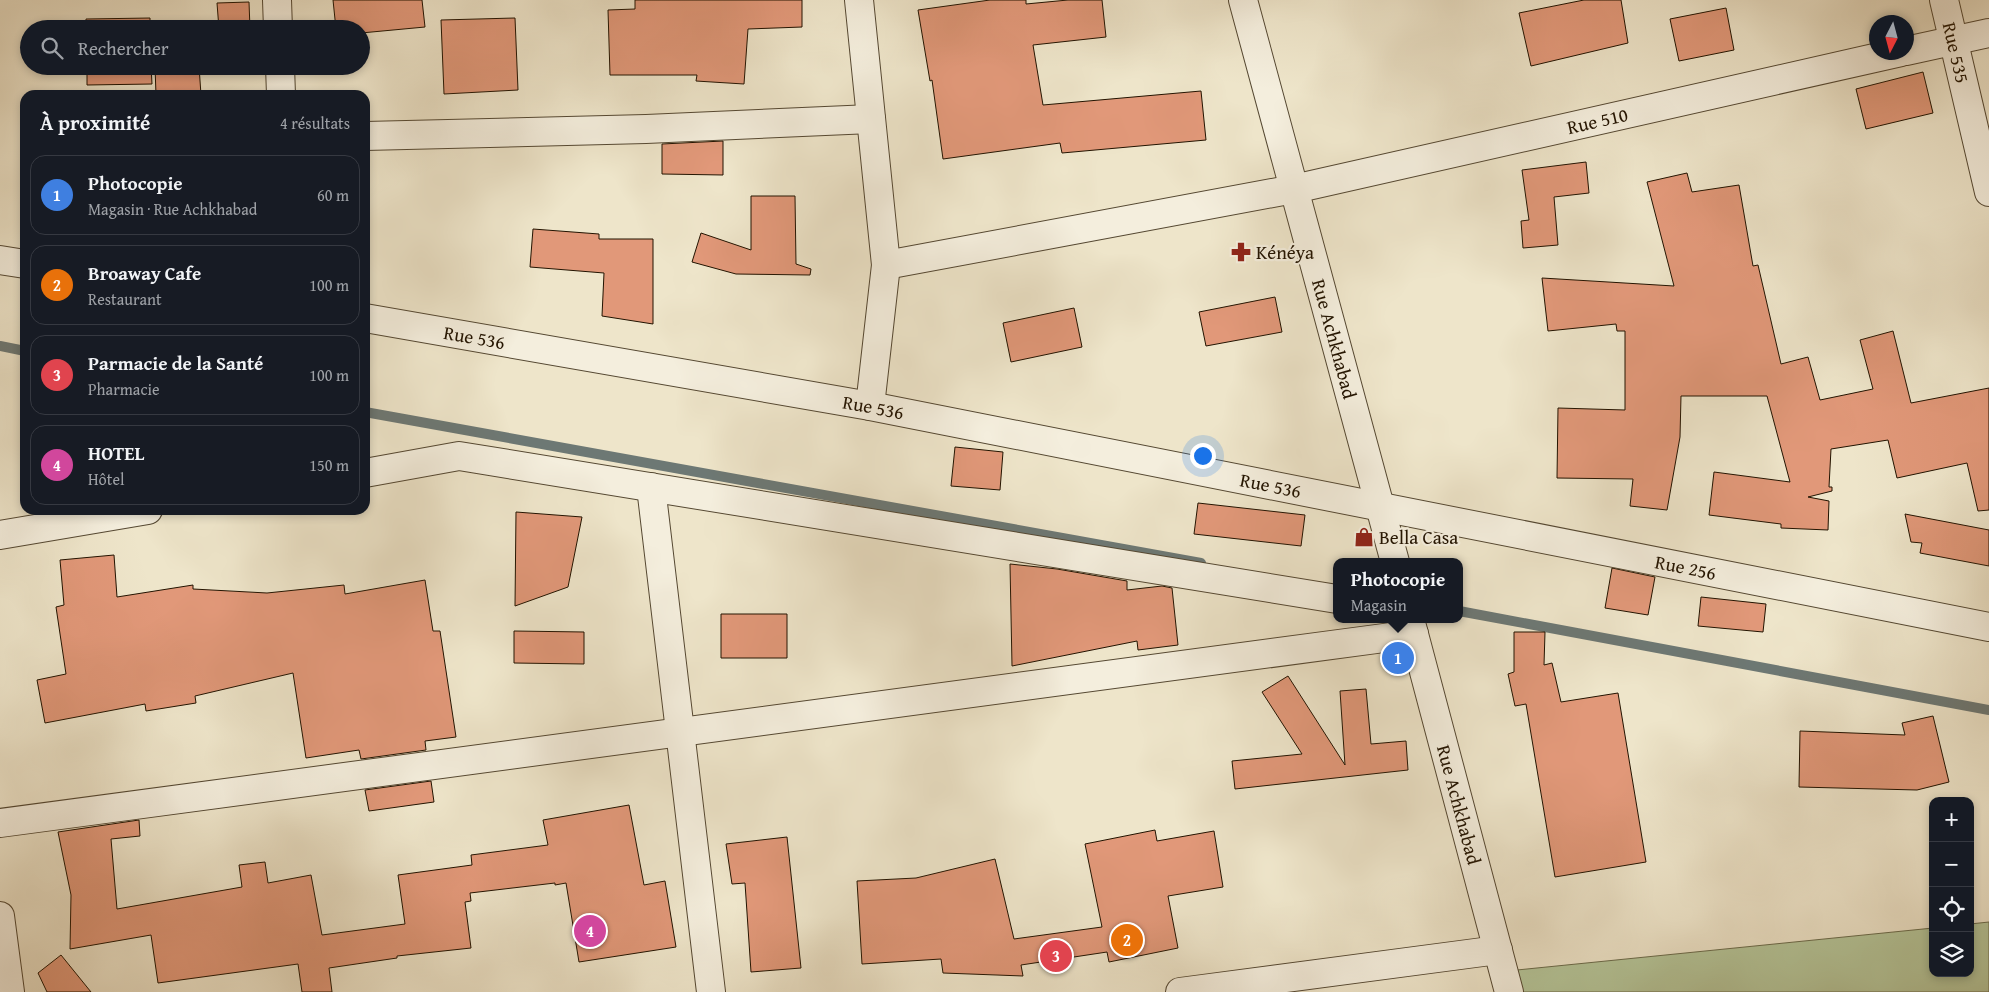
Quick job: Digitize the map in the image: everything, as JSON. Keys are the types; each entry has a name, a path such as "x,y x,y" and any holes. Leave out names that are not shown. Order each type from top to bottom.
{"street":[{"path":"277,0 278,20"},
{"path":"858,0 886,265 870,406"},
{"name":"Rue Achkhabad","path":"1243,0 1394,558"},
{"name":"Rue 535","path":"1944,0 1989,192"},
{"path":"1914,49 1989,33"},
{"name":"Rue 510","path":"886,265 1294,190 1869,59"},
{"path":"280,75 281,90"},
{"path":"370,136 646,129 871,119"},
{"path":"0,260 20,263"},
{"name":"Rue 536","path":"370,319 870,406 1381,507"},
{"path":"370,471 459,456 1333,598"},
{"path":"651,487 712,992"},
{"name":"Rue 256","path":"1381,507 1989,627"},
{"path":"0,535 118,515"},
{"path":"0,823 680,732 1411,626"},
{"name":"Rue Achkhabad","path":"1411,626 1509,992"},
{"path":"0,916 10,992"},
{"path":"1180,992 1498,950"}],"green space":[{"path":"1989,922 1989,992 1521,992 1517,970 1929,928 1929,977 1974,977 1974,924"}],"building":[{"path":"333,0 422,0 425,27 370,32 370,20 335,20"},
{"path":"635,0 802,0 802,27 748,29 744,84 696,81 697,75 610,75 608,10 635,9"},
{"path":"990,0 1026,0 1026,4 1068,0 1102,0 1106,37 1033,45 1043,105 1201,91 1206,140 1062,153 1060,143 943,159 932,80 930,81 918,10"},
{"path":"1584,0 1621,0 1628,43 1531,66 1519,13"},
{"path":"249,2 250,20 218,20 217,3"},
{"path":"1726,8 1734,50 1679,61 1670,19"},
{"path":"150,18 150,20 86,20"},
{"path":"515,18 518,90 444,94 441,20"},
{"path":"1923,72 1933,113 1866,129 1856,89"},
{"path":"87,75 152,75 152,84 87,85"},
{"path":"155,75 200,75 201,90 156,90"},
{"path":"723,141 723,175 662,174 662,144"},
{"path":"1586,162 1589,193 1554,197 1558,245 1523,248 1521,221 1529,220 1522,170"},
{"path":"1687,173 1692,192 1739,185 1753,266 1758,265 1781,364 1808,357 1820,400 1873,389 1860,340 1893,331 1911,403 1989,388 1989,510 1978,511 1967,463 1897,478 1888,440 1831,449 1829,487 1832,487 1832,491 1808,497 1829,501 1828,530 1781,528 1781,524 1709,515 1714,472 1790,482 1767,396 1681,396 1680,437 1667,510 1630,506 1633,479 1557,478 1558,408 1625,410 1625,331 1617,331 1616,324 1548,331 1542,278 1674,286 1647,182"},
{"path":"751,196 795,196 796,264 811,269 810,275 736,274 692,262 701,233 751,250"},
{"path":"533,229 599,234 599,239 653,239 653,324 602,316 604,273 530,267"},
{"path":"1275,297 1282,332 1206,346 1199,312"},
{"path":"1074,308 1082,347 1011,362 1003,323"},
{"path":"955,447 1003,452 1000,490 951,486"},
{"path":"1198,503 1305,515 1301,546 1194,534"},
{"path":"516,512 582,517 568,587 515,606"},
{"path":"1905,514 1989,530 1989,566 1920,553 1922,543 1911,542"},
{"path":"114,555 117,597 193,585 193,589 267,593 344,585 345,594 425,580 433,631 440,631 456,737 425,741 426,750 361,759 359,750 306,758 293,673 195,696 196,703 146,711 145,704 45,723 37,680 66,674 56,607 64,605 60,560"},
{"path":"1010,564 1057,569 1127,581 1127,590 1162,586 1172,588 1178,645 1138,650 1137,641 1012,666"},
{"path":"1612,568 1655,577 1648,615 1605,608"},
{"path":"1701,597 1766,604 1763,632 1698,626"},
{"path":"721,614 787,614 787,658 721,658"},
{"path":"514,631 584,632 584,664 514,663"},
{"path":"1514,632 1545,632 1544,665 1552,663 1561,702 1618,693 1646,862 1555,877 1526,704 1515,706 1508,674 1514,672"},
{"path":"1288,676 1345,765 1340,691 1366,689 1371,744 1406,741 1408,770 1235,789 1232,761 1302,754 1262,692"},
{"path":"1933,716 1949,782 1917,790 1799,787 1800,731 1905,735 1902,723"},
{"path":"431,781 434,802 369,811 365,790"},
{"path":"629,805 644,885 665,881 676,947 579,962 566,883 555,885 555,883 470,893 471,901 465,902 471,948 397,956 397,958 329,968 332,992 302,992 298,964 158,983 151,935 70,949 71,895 58,832 139,820 140,836 111,839 117,909 242,887 239,865 265,862 268,883 311,875 322,935 405,924 398,875 472,865 471,855 548,845 543,820"},
{"path":"1155,830 1157,841 1214,831 1223,887 1168,896 1178,948 1109,962 1107,952 1021,965 1023,976 943,973 941,959 862,964 857,881 916,878 995,859 1014,939 1102,927 1085,844"},
{"path":"787,837 801,968 751,972 745,883 732,884 726,844"},
{"path":"61,955 91,992 47,992 38,973"}],"waterway":[{"path":"0,346 20,350"},
{"path":"370,413 1201,563"},
{"path":"1463,612 1989,710"}],"place":[{"name":"Kénéya","path":"1241,252"},
{"name":"Bella Casa","path":"1364,537"},
{"name":"Photocopie","path":"1398,658"},
{"name":"HOTEL","path":"590,931"},
{"name":"Broaway Cafe","path":"1127,940"},
{"name":"Parmacie de la Santé","path":"1056,956"}]}
